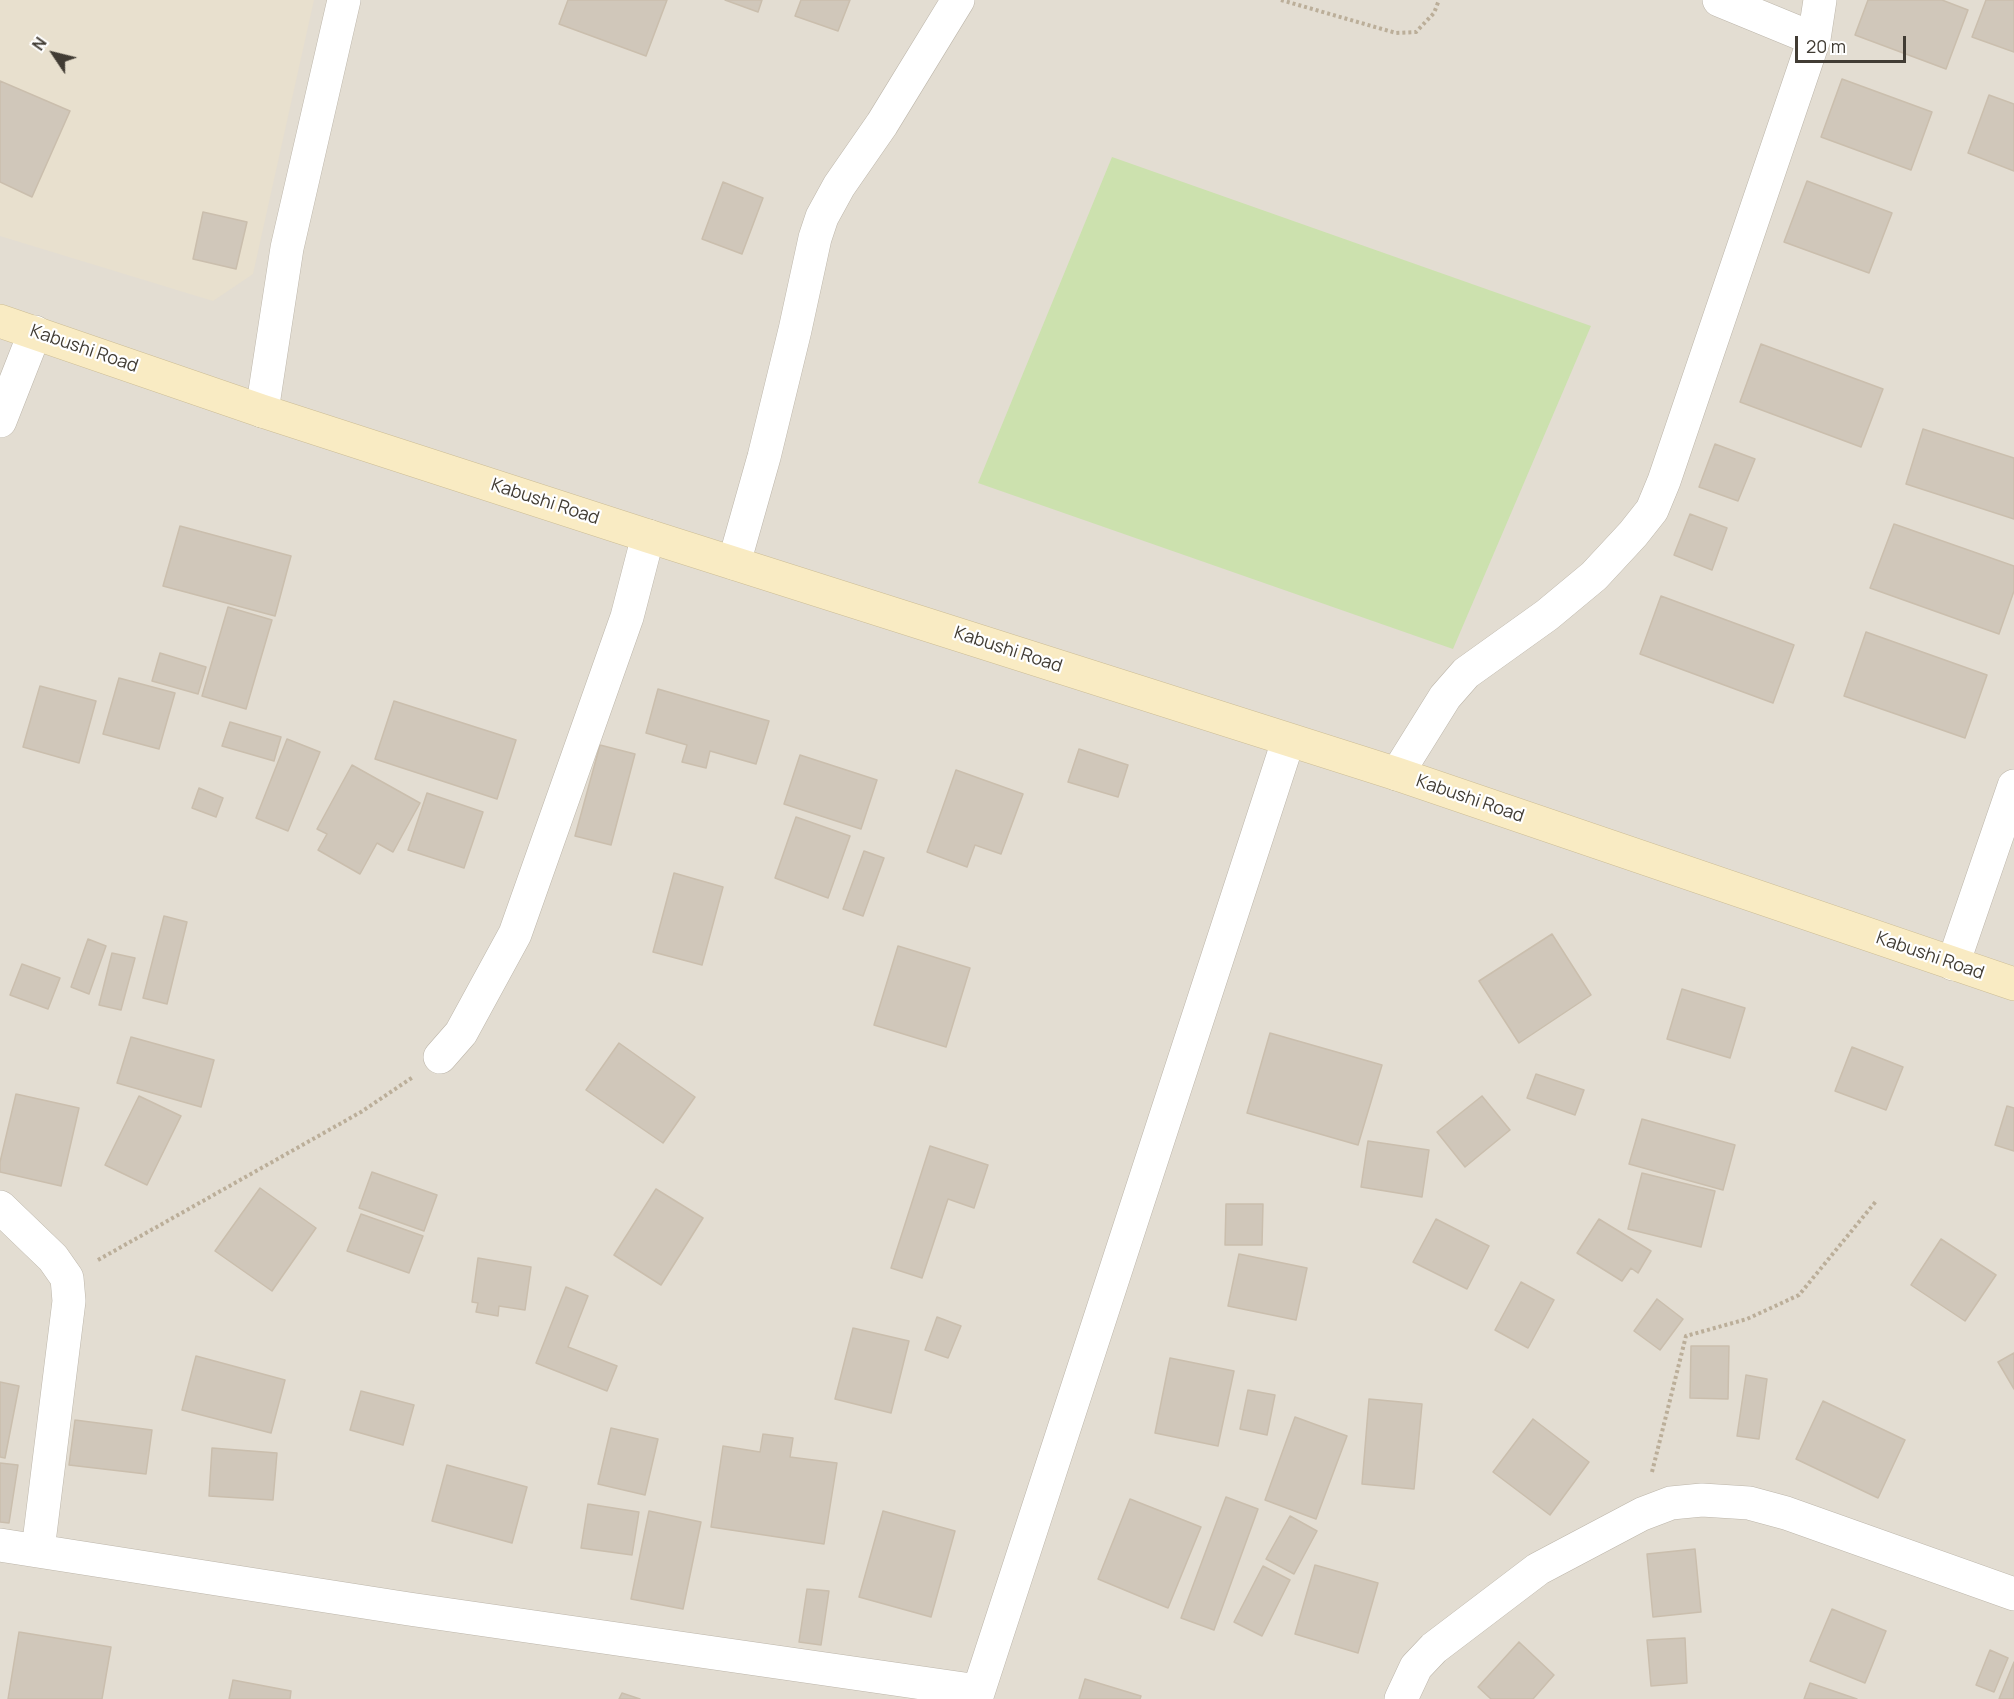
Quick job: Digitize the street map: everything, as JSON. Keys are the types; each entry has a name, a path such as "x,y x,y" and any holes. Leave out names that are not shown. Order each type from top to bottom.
{"main road":[{"name":"Kabushi Road","path":"0,321 262,411 1397,774 2014,984"}],"street":[{"path":"262,411 286,256 344,0"},
{"path":"735,563 764,457 812,248 822,217 839,186 882,124 958,0"},
{"path":"1719,0 1814,39"},
{"path":"1397,774 1444,697 1466,672 1547,615 1594,576 1652,510 1664,481 1814,39 1820,0"},
{"path":"0,421 35,332"},
{"path":"440,1057 461,1033 515,934 627,616 648,536"},
{"path":"0,1545 977,1695 1288,741"},
{"path":"1953,964 2012,801"},
{"path":"0,1207 53,1258 67,1278 69,1301 38,1550"},
{"path":"1401,1699 1416,1667 1434,1648 1538,1569 1642,1514 1671,1503 1702,1500 1749,1503 1786,1513 2014,1594"}],"path":[{"path":"1281,0 1396,33 1416,32 1434,13 1439,0"},
{"path":"67,1278 361,1112 402,1086 440,1057"},
{"path":"1642,1514 1686,1336 1747,1319 1799,1295 1877,1200"}],"shaded area":[{"path":"0,0 2014,0 2014,1699 0,1699"},
{"path":"0,0 314,0 253,274 213,301 0,236"}],"green space":[{"path":"1112,157 1591,326 1453,649 978,483"}],"building":[{"path":"568,0 667,0 646,56 559,24"},
{"path":"725,0 762,0 758,12"},
{"path":"801,0 850,0 838,31 795,16"},
{"path":"1868,0 1942,0 1968,10 1946,69 1855,35"},
{"path":"1986,0 2014,0 2014,52 1972,37"},
{"path":"1842,79 1932,112 1911,170 1821,137"},
{"path":"0,81 70,111 32,197 0,182"},
{"path":"1989,95 2014,104 2014,171 1968,153"},
{"path":"1807,181 1892,213 1869,273 1784,242"},
{"path":"723,182 763,198 742,254 702,239"},
{"path":"203,212 247,222 236,269 193,259"},
{"path":"1761,344 1883,389 1861,447 1740,402"},
{"path":"1923,429 2014,458 2014,519 1906,484"},
{"path":"1715,444 1755,459 1738,501 1699,487"},
{"path":"1690,514 1727,528 1712,570 1674,555"},
{"path":"1894,524 2014,566 2014,591 1999,634 1870,588"},
{"path":"180,526 291,556 275,616 163,586"},
{"path":"1661,596 1794,645 1773,703 1640,654"},
{"path":"228,607 272,620 246,709 202,696"},
{"path":"1866,632 1987,675 1965,738 1844,696"},
{"path":"160,653 206,667 198,694 152,681"},
{"path":"119,678 175,693 159,749 103,734"},
{"path":"40,686 96,701 79,763 23,747"},
{"path":"658,689 769,721 756,764 710,751 706,768 682,762 687,745 646,733"},
{"path":"394,701 516,740 497,799 375,759"},
{"path":"230,722 281,737 274,761 222,746"},
{"path":"287,739 320,752 288,831 256,818"},
{"path":"600,745 635,754 611,845 575,836"},
{"path":"1079,749 1128,765 1118,797 1068,782"},
{"path":"800,755 877,780 861,829 784,804"},
{"path":"352,765 420,803 393,852 377,843 360,874 318,850 327,834 317,829"},
{"path":"956,770 1023,794 1001,854 975,845 967,867 927,852"},
{"path":"199,788 223,798 216,817 192,808"},
{"path":"427,793 483,812 464,868 408,850"},
{"path":"796,817 850,836 828,898 775,878"},
{"path":"864,851 884,858 863,916 843,909"},
{"path":"674,873 723,887 702,965 653,952"},
{"path":"164,916 187,922 167,1004 143,998"},
{"path":"1552,934 1591,995 1519,1043 1479,981"},
{"path":"88,939 106,946 89,994 71,987"},
{"path":"898,946 970,968 946,1047 874,1025"},
{"path":"112,953 135,958 121,1010 99,1005"},
{"path":"22,964 60,978 48,1009 10,995"},
{"path":"1682,989 1745,1008 1730,1058 1667,1039"},
{"path":"1270,1033 1382,1065 1358,1145 1247,1113"},
{"path":"131,1037 214,1060 201,1107 117,1083"},
{"path":"619,1043 695,1097 663,1143 586,1090"},
{"path":"1852,1047 1903,1067 1886,1110 1835,1091"},
{"path":"1536,1074 1584,1090 1575,1115 1527,1098"},
{"path":"16,1094 79,1108 61,1186 0,1172 0,1162"},
{"path":"139,1096 181,1116 147,1185 105,1165"},
{"path":"1482,1096 1510,1130 1465,1167 1437,1132"},
{"path":"2007,1106 2014,1108 2014,1151 1995,1145"},
{"path":"1642,1119 1735,1145 1723,1190 1629,1164"},
{"path":"1368,1141 1429,1150 1422,1197 1361,1187"},
{"path":"930,1146 988,1165 974,1208 948,1199 922,1278 891,1268"},
{"path":"372,1172 437,1195 424,1231 359,1208"},
{"path":"1642,1173 1715,1191 1701,1247 1628,1229"},
{"path":"260,1188 316,1228 272,1291 215,1251"},
{"path":"656,1189 703,1218 661,1285 614,1255"},
{"path":"1226,1204 1263,1204 1262,1245 1225,1245"},
{"path":"361,1214 423,1236 409,1273 347,1251"},
{"path":"1436,1219 1489,1246 1467,1289 1413,1262"},
{"path":"1599,1219 1651,1251 1638,1273 1631,1268 1622,1281 1577,1253"},
{"path":"1941,1239 1996,1275 1965,1321 1911,1285"},
{"path":"1239,1254 1307,1268 1296,1320 1228,1306"},
{"path":"478,1258 531,1267 525,1310 499,1306 498,1316 476,1312 478,1303 472,1302"},
{"path":"1521,1282 1554,1300 1528,1348 1495,1330"},
{"path":"566,1287 588,1296 568,1347 617,1366 607,1391 536,1363"},
{"path":"1657,1299 1683,1319 1660,1350 1634,1331"},
{"path":"937,1317 961,1326 948,1358 925,1350"},
{"path":"853,1328 909,1341 891,1413 835,1399"},
{"path":"1691,1346 1729,1346 1728,1399 1690,1398"},
{"path":"2014,1353 2014,1389 1998,1362"},
{"path":"196,1356 285,1380 271,1433 182,1410"},
{"path":"1170,1358 1234,1371 1218,1446 1155,1433"},
{"path":"1746,1375 1767,1379 1759,1439 1737,1436"},
{"path":"0,1382 19,1386 5,1458 0,1457"},
{"path":"1248,1390 1275,1395 1267,1435 1240,1429"},
{"path":"361,1391 414,1405 403,1445 350,1430"},
{"path":"1369,1399 1422,1404 1414,1489 1362,1484"},
{"path":"1823,1401 1905,1440 1878,1498 1796,1459"},
{"path":"1295,1417 1347,1436 1316,1519 1265,1500"},
{"path":"1533,1419 1589,1462 1550,1515 1493,1472"},
{"path":"75,1420 152,1430 146,1474 69,1465"},
{"path":"611,1428 658,1439 645,1495 598,1484"},
{"path":"763,1434 793,1438 790,1457 837,1463 824,1544 711,1527 723,1446 760,1452"},
{"path":"212,1448 277,1453 273,1500 209,1496"},
{"path":"0,1463 18,1465 9,1523 0,1522"},
{"path":"447,1465 527,1487 512,1543 432,1521"},
{"path":"1226,1497 1258,1509 1214,1630 1181,1618"},
{"path":"1130,1499 1201,1527 1168,1608 1098,1579"},
{"path":"588,1504 639,1512 632,1555 581,1548"},
{"path":"649,1511 701,1522 683,1609 631,1599"},
{"path":"883,1511 955,1531 931,1617 859,1597"},
{"path":"1290,1516 1317,1531 1294,1574 1266,1559"},
{"path":"1695,1549 1701,1612 1653,1617 1647,1554"},
{"path":"1315,1565 1378,1583 1358,1653 1295,1634"},
{"path":"1263,1566 1290,1580 1262,1636 1234,1622"},
{"path":"807,1589 829,1591 821,1645 799,1642"},
{"path":"1832,1609 1886,1631 1865,1683 1810,1661"},
{"path":"19,1632 111,1647 102,1699 8,1699"},
{"path":"1685,1638 1687,1683 1651,1686 1647,1640"},
{"path":"1519,1642 1554,1675 1533,1699 1491,1699 1478,1687"},
{"path":"1990,1650 2008,1658 1994,1692 1976,1685"},
{"path":"2014,1662 2014,1699 1999,1699"},
{"path":"1085,1679 1141,1696 1140,1699 1079,1699"},
{"path":"233,1680 291,1691 290,1699 229,1699"},
{"path":"1810,1683 1857,1699 1804,1699"},
{"path":"622,1693 640,1699 619,1699"}]}
